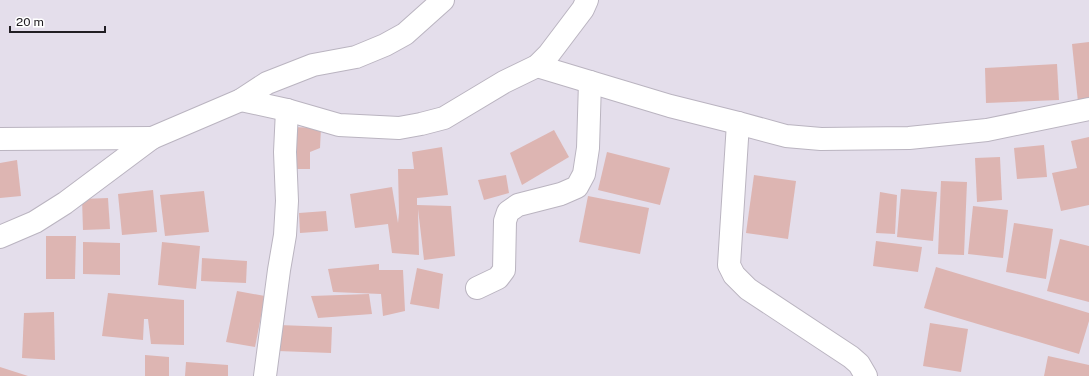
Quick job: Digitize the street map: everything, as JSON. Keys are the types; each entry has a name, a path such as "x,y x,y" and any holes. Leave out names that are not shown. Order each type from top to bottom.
{"street":[{"path":"0,236 34,222 65,203 152,138 241,100 267,83 313,65 356,57 385,45 405,34 443,0"},
{"path":"241,100 287,110 339,125 399,128 444,118 504,82 537,66 549,54 583,9 587,0"},
{"path":"537,66 670,106 786,136 821,139 909,138 987,130 1089,109"},
{"path":"478,288 498,278 504,270 505,221 508,212 518,205 560,194 577,187 584,174 588,148 590,82"},
{"path":"266,376 279,270 285,235 287,201 285,152 287,110"},
{"path":"738,123 729,265 734,275 748,289 851,357 859,364 866,376"},
{"path":"0,139 152,138"}],"building":[{"path":"1089,42 1089,101 1078,102 1072,44"},
{"path":"1057,64 1059,100 986,103 985,68"},
{"path":"291,127 321,128 320,148 310,152 310,169 289,169"},
{"path":"554,130 569,157 522,185 510,153"},
{"path":"1089,137 1089,205 1061,211 1052,173 1077,168 1071,141"},
{"path":"1044,145 1047,177 1017,179 1014,148"},
{"path":"442,147 448,195 417,198 417,205 451,206 455,256 424,260 418,209 419,255 392,253 388,224 355,228 350,194 392,187 398,223 398,169 414,169 412,152"},
{"path":"607,152 670,168 660,205 598,190"},
{"path":"1000,157 1002,200 977,202 975,158"},
{"path":"17,160 21,196 0,198 0,163"},
{"path":"506,175 509,193 484,200 478,180"},
{"path":"754,175 796,181 788,239 746,233"},
{"path":"941,181 967,182 964,255 938,254"},
{"path":"901,189 937,192 933,241 897,237"},
{"path":"153,190 157,232 122,235 118,194"},
{"path":"204,191 209,232 165,236 160,195"},
{"path":"880,192 897,195 895,234 876,233"},
{"path":"588,196 649,208 640,254 579,242"},
{"path":"108,198 110,229 83,230 82,199"},
{"path":"973,206 1008,210 1003,258 968,254"},
{"path":"326,211 328,231 300,233 299,213"},
{"path":"1014,223 1053,229 1046,279 1006,272"},
{"path":"46,236 76,236 75,279 46,279"},
{"path":"1060,239 1089,246 1089,302 1047,291"},
{"path":"876,241 922,247 918,272 873,266"},
{"path":"83,242 120,243 120,275 83,274"},
{"path":"162,242 200,246 196,289 158,285"},
{"path":"202,258 247,261 246,283 201,281"},
{"path":"379,264 379,270 403,270 405,311 383,316 381,294 333,292 328,269"},
{"path":"936,267 1089,313 1089,321 1079,354 924,308"},
{"path":"417,268 443,274 439,309 410,304"},
{"path":"237,291 265,296 255,347 226,342"},
{"path":"108,293 184,300 184,345 151,344 148,319 144,319 143,340 102,336"},
{"path":"369,294 372,314 318,318 311,296"},
{"path":"54,312 55,360 22,358 24,313"},
{"path":"930,323 968,329 961,372 923,366"},
{"path":"279,325 332,327 331,353 278,351"},
{"path":"145,355 169,357 169,376 145,376"},
{"path":"1048,356 1089,365 1089,376 1044,376"},
{"path":"186,362 228,365 228,376 185,376"},
{"path":"0,367 28,376 0,376"}]}
